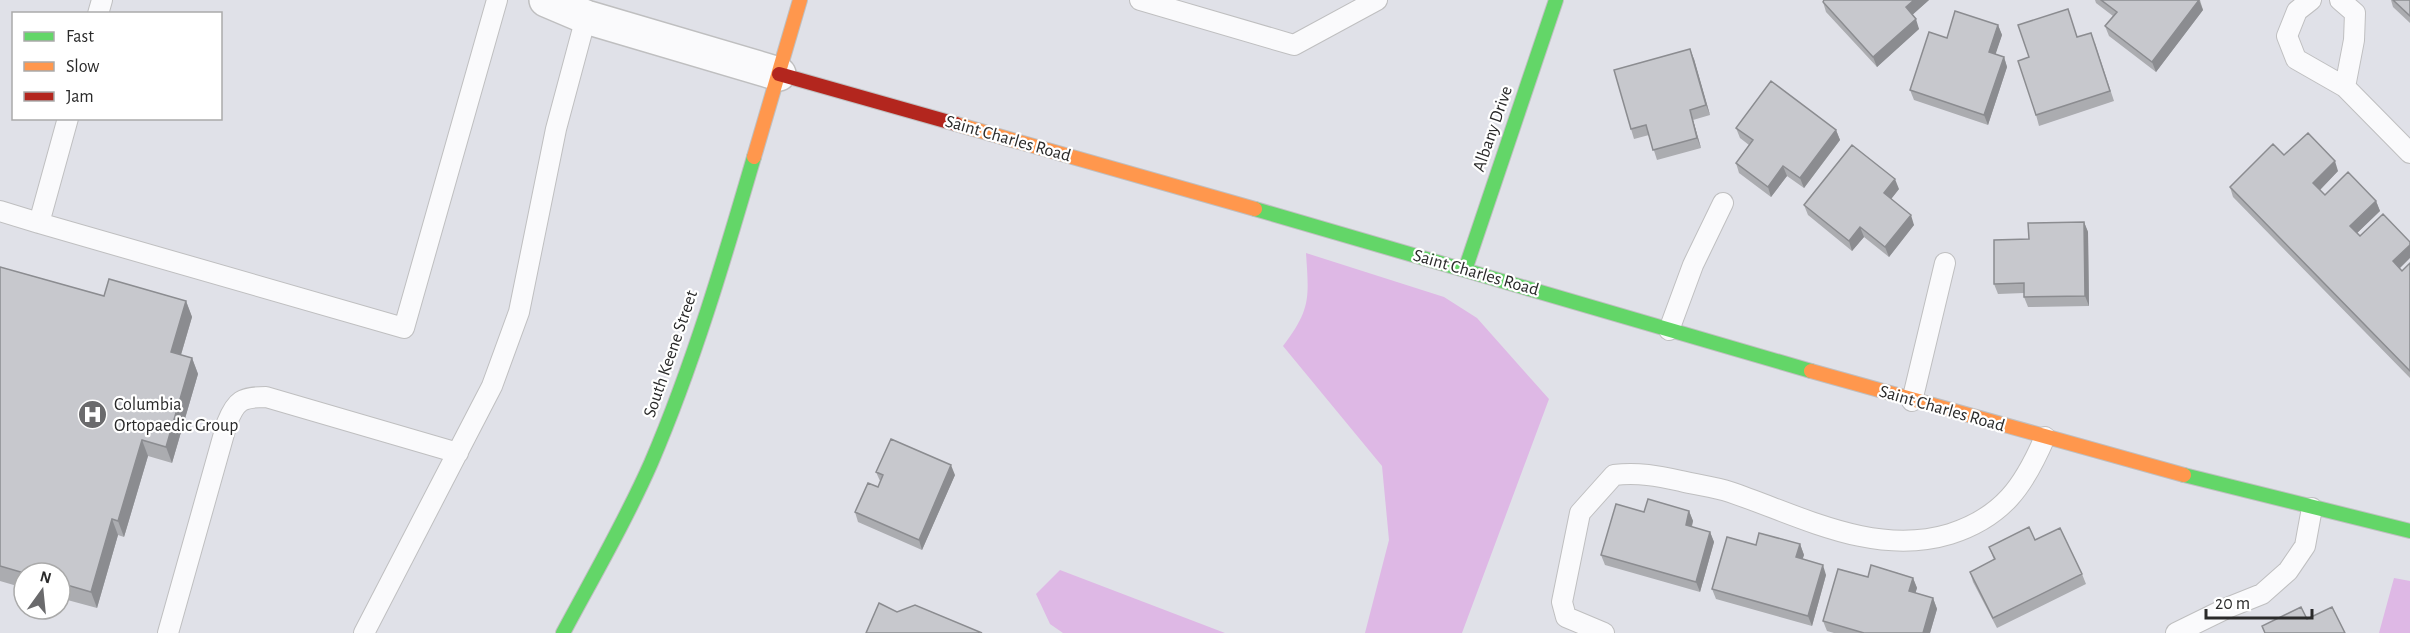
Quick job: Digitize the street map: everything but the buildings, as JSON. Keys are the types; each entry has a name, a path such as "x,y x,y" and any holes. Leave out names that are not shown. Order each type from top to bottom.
{"street":[{"name":"Saint Charles Road","path":"546,0 586,17 779,74 1465,270 1912,401 2312,508 2410,531"},
{"name":"South Keene Street","path":"563,633 611,543 660,439 708,303 800,0"},
{"name":"Albany Drive","path":"1465,270 1556,0"}],"lane":[{"path":"0,212 404,328 497,0"},
{"path":"1140,0 1294,45 1377,0"},
{"path":"2311,0 2297,11 2287,36 2296,59 2345,87 2410,153"},
{"path":"2340,0 2355,13 2355,40 2345,87"},
{"path":"364,633 492,386 519,312 556,129 586,17"},
{"path":"39,223 68,120"},
{"path":"1668,330 1693,265 1723,203"},
{"path":"1912,401 1945,263"},
{"path":"168,633 227,423 233,408 246,397 266,397 458,453"},
{"path":"1604,633 1566,617 1562,602 1580,513 1614,475 1637,472 1728,491 1841,532 1888,542 1931,540 1971,527 2006,502 2029,475 2045,437"},
{"path":"2176,633 2262,594 2288,571 2305,546 2312,508"}],"shaded area":[{"path":"1306,253 1444,297 1477,318 1549,399 1462,633 1365,633 1389,540 1382,466 1283,346 1299,322 1306,302 1308,281"},
{"path":"1060,570 1225,633 1063,633 1050,624 1036,594"},
{"path":"2394,578 2410,581 2410,633 2379,633"}],"traffic: fast":[{"path":"1465,270 1556,0"},
{"path":"563,633 630,507 666,426 707,312 754,157"},
{"path":"1255,209 1811,371"},
{"path":"2184,475 2410,531"}],"traffic: slow":[{"path":"754,157 800,0"},
{"path":"956,124 1255,209"},
{"path":"1811,371 2184,475"}],"traffic: jam":[{"path":"779,74 956,124"}],"place":[{"name":"Columbia Ortopaedic Group","path":"93,415"}]}
